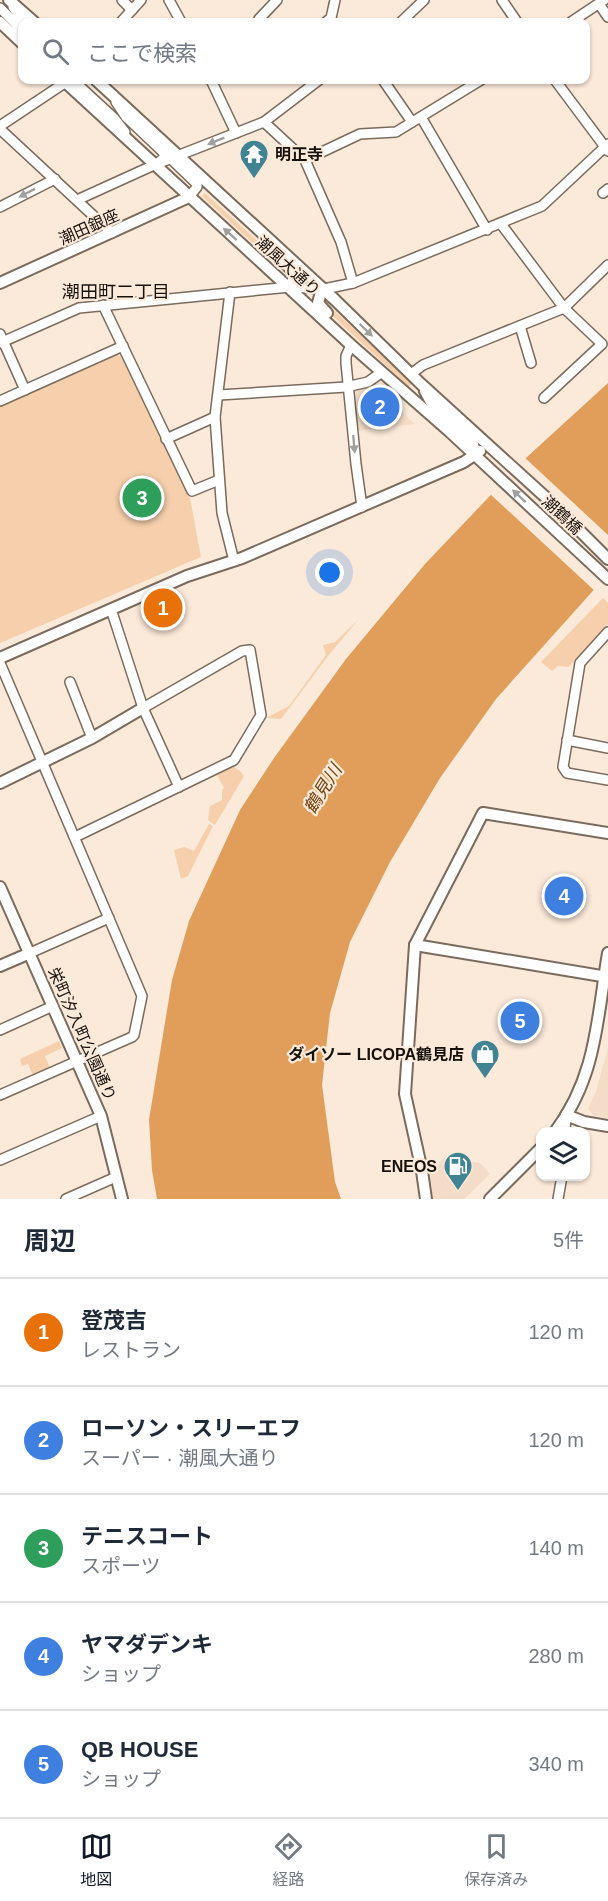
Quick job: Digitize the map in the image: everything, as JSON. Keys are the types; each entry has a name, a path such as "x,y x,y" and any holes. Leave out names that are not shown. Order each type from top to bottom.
{"street":[{"path":"9,0 21,18"},
{"path":"9,0 29,18"},
{"path":"122,0 132,10"},
{"path":"125,18 141,0"},
{"path":"169,0 179,18"},
{"path":"260,18 277,0"},
{"path":"330,18 335,0"},
{"path":"405,18 424,0"},
{"path":"502,0 514,18"},
{"path":"577,18 602,1 608,17"},
{"path":"0,8 18,28"},
{"path":"0,22 18,38"},
{"path":"62,84 0,127 112,233"},
{"name":"潮風大通り","path":"72,84 154,165 495,474"},
{"name":"潮風大通り","path":"101,84 175,157 324,289 421,384 508,464"},
{"path":"213,84 236,133"},
{"path":"77,200 154,165 264,122 314,84"},
{"path":"386,84 416,119 487,230"},
{"path":"305,160 360,134 396,132 474,84"},
{"path":"25,390 1,340 79,308 290,287 324,289 352,283 487,230 546,204 607,147 558,84"},
{"path":"108,90 126,117 160,148 175,157 197,184 197,188 189,197"},
{"path":"264,122 305,160 341,242 352,283"},
{"path":"154,165 165,157 160,148"},
{"path":"0,207 55,179"},
{"path":"189,197 207,183"},
{"name":"潮田銀座","path":"0,283 189,197"},
{"path":"232,206 248,229 293,271 290,287"},
{"path":"501,224 564,308 602,344 544,398"},
{"path":"411,374 423,365 564,308 608,265"},
{"path":"219,395 349,386 368,382 382,372 377,360 319,306 318,297 324,289"},
{"path":"230,292 215,417 222,513 234,561"},
{"path":"103,305 192,491 219,480"},
{"path":"520,326 531,363"},
{"path":"351,345 346,356 362,507"},
{"path":"0,401 123,346"},
{"path":"421,384 433,406 474,444 475,455"},
{"path":"166,439 215,417"},
{"path":"0,658 187,576 234,561 362,507 465,462 488,446"},
{"name":"潮鶴橋","path":"508,464 553,504"},
{"name":"潮鶴橋","path":"495,474 608,579"},
{"path":"553,504 580,524 608,550"},
{"path":"553,504 608,559"},
{"path":"111,609 143,708 179,787"},
{"path":"608,632 580,663 563,767 564,771 608,780"},
{"path":"0,783 92,738 243,651 250,650 260,719 234,760 75,837"},
{"path":"0,663 142,993 134,1035 0,1095"},
{"path":"70,682 92,738"},
{"path":"567,740 608,748"},
{"path":"426,1199 405,1094 415,945 483,813 608,832"},
{"name":"栄町汐入町公園通り","path":"0,887 101,1116 122,1199"},
{"path":"0,966 109,918"},
{"path":"415,945 606,976"},
{"path":"558,1127 580,1089 592,1055 608,953"},
{"path":"0,1029 53,1006"},
{"path":"566,1115 584,1122 608,1126"},
{"path":"565,1127 566,1115"},
{"path":"0,1160 101,1116"},
{"path":"490,1199 536,1153"},
{"path":"66,1199 116,1177"},
{"path":"558,1199 561,1181"}],"shaded area":[{"path":"205,193 285,266 282,270 202,196"},
{"path":"325,302 412,383 409,387 321,305"},
{"path":"115,354 122,357 190,498 201,557 0,643 0,406"},
{"path":"372,385 415,424 357,431 352,388"},
{"path":"603,598 608,603 608,624 569,667 558,666 552,671 541,662"},
{"path":"358,620 281,719 266,718 289,706 326,655 323,645 335,642"},
{"path":"234,767 244,776 215,825 208,820 210,806 222,800 224,788 217,775"},
{"path":"209,824 213,826 188,876 181,879 174,850 184,847 194,851"},
{"path":"59,1041 62,1048 45,1056 50,1068 33,1076 28,1064 22,1066 20,1059"},
{"path":"608,1048 608,1118 594,1116 588,1109 596,1091"},
{"path":"445,1157 480,1163 490,1174 464,1199 433,1199 429,1173"}],"water":[{"name":"鶴見川","path":"608,383 608,574 496,699 440,778 390,862 350,942 330,1013 322,1085 335,1182 341,1199 157,1199 152,1170 149,1120 172,980 189,921 240,810 274,758 346,659 425,564 527,457"}],"pier":[{"path":"523,456 608,535 608,579 596,592 489,493"}],"place":[{"name":"明正寺","path":"254,180"},
{"name":"ローソン・スリーエフ","path":"380,407"},
{"name":"テニスコート","path":"142,498"},
{"name":"登茂吉","path":"163,608"},
{"name":"ヤマダデンキ","path":"564,896"},
{"name":"QB HOUSE","path":"520,1021"},
{"name":"ダイソー LICOPA鶴見店","path":"485,1080"},
{"name":"ENEOS","path":"458,1192"}],"district":[{"name":"潮田町二丁目","path":"116,292"}]}
